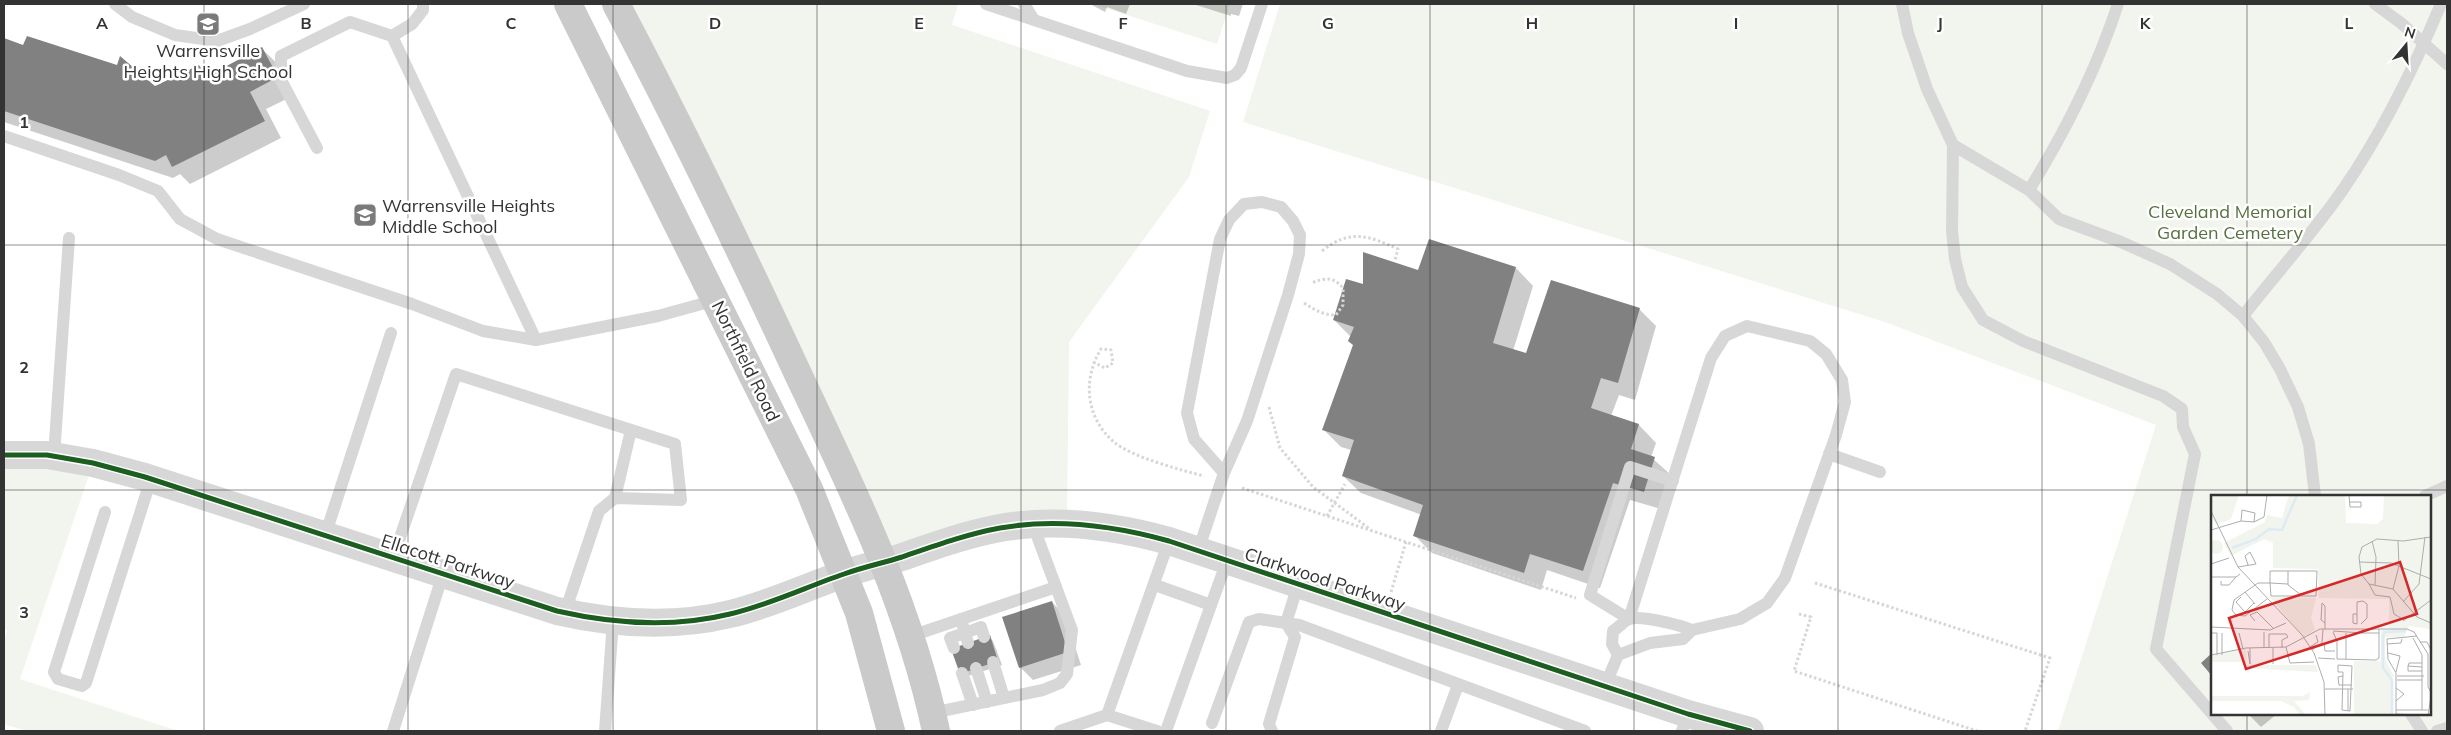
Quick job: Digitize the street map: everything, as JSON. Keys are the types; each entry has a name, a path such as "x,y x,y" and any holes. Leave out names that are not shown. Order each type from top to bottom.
{"main road":[{"name":"Northfield Road","path":"568,4 809,489 859,613 891,731"},
{"path":"616,4 762,296 869,524 885,562 911,636 934,722"}],"street":[{"name":"Ellacott Parkway","path":"4,455 54,456 93,463 151,479 564,612 613,621 670,623 728,615 776,600 844,574 885,562"},
{"name":"Clarkwood Parkway","path":"885,562 1000,528 1067,524 1128,530 1169,541 1605,686 1685,722 1750,731"}],"lane":[{"path":"115,4 132,17 175,35 217,41 250,29 304,4"},
{"path":"392,36 412,24 423,10 423,4"},
{"path":"986,4 1187,71 1227,78 1235,74 1240,68 1262,4"},
{"path":"1024,4 1034,20"},
{"path":"1902,4 1908,33 1927,89 1953,145 1952,231 1955,260 1962,287 1983,320 2023,341 2163,396 2182,409 2183,427 2194,454 2156,649 2211,713"},
{"path":"2029,190 2050,157 2095,62 2118,4"},
{"path":"2375,4 2447,64"},
{"path":"2243,316 2342,191 2371,146 2424,43 2441,4"},
{"path":"317,148 282,80 281,56 350,22 392,36 536,340"},
{"path":"4,136 118,175 158,191 180,219 217,238 412,304 483,331 536,340 658,316 716,300"},
{"path":"1953,145 2029,190 2059,219 2121,242 2170,264 2217,294 2243,316 2264,342 2280,369 2298,407 2309,444 2316,495"},
{"path":"1198,551 1224,473 1247,421 1300,254 1300,236 1293,221 1281,207 1262,202 1244,204 1229,220 1220,240 1187,412 1194,439 1224,473"},
{"path":"54,456 69,238"},
{"path":"1605,686 1618,655 1650,643 1683,639 1692,630 1740,619 1767,603 1785,578 1829,454 1845,402 1842,380 1826,354 1810,341 1747,326 1725,336 1712,358 1630,619 1614,631 1612,644 1618,655"},
{"path":"325,536 391,333"},
{"path":"393,558 456,374 675,444 681,500 615,498"},
{"path":"564,612 599,511 615,498 631,430"},
{"path":"1829,454 1880,472"},
{"path":"1673,481 1630,467 1590,596 1630,619 1684,626 1692,630"},
{"path":"105,512 54,672 58,679 82,686 86,683 151,479"},
{"path":"2427,495 2447,486"},
{"path":"934,722 973,705 1044,690 1060,683 1067,674 1072,630 1033,525"},
{"path":"1107,715 1155,585 1169,541"},
{"path":"1166,731 1227,561"},
{"path":"393,731 443,574"},
{"path":"1155,585 1211,605"},
{"path":"1286,623 1298,585"},
{"path":"911,636 1056,587"},
{"path":"1212,723 1249,622 1259,618 1299,625 1585,731"},
{"path":"962,619 966,638"},
{"path":"606,731 613,621"},
{"path":"1272,731 1269,724 1295,637 1286,623"},
{"path":"954,648 950,638 966,638 981,627 984,637"},
{"path":"993,662 1004,698"},
{"path":"976,668 987,702"},
{"path":"962,673 973,705"},
{"path":"1441,731 1458,685"},
{"path":"1060,731 1107,715 1132,727 1157,731"},
{"path":"2213,715 2227,731"},
{"path":"2412,715 2422,731"},
{"path":"2438,731 2447,728"}],"path":[{"path":"1322,251 1334,242 1355,235 1398,249 1395,260"},
{"path":"1304,303 1317,312 1327,315 1336,315 1343,304 1343,288 1337,281 1325,278 1311,283"},
{"path":"1093,362 1105,368 1113,363 1111,350 1101,349 1093,362 1089,375 1089,404 1100,424 1114,443 1154,462 1204,476"},
{"path":"1269,407 1280,448 1313,487 1371,531"},
{"path":"1327,516 1345,484"},
{"path":"1242,488 1577,598"},
{"path":"1391,593 1406,542"},
{"path":"1815,583 2050,658 2025,731"},
{"path":"1799,614 1812,617 1794,671 1964,729 1976,731"}],"green space":[{"path":"616,4 958,4 952,25 1210,111 1189,177 1069,342 1067,524 885,562"},
{"path":"1093,4 1230,4 1217,44"},
{"name":"Cleveland Memorial Garden Cemetery","path":"1280,4 2447,4 2447,731 2058,731 2156,425 1885,322 1243,122"},
{"path":"4,455 93,463 20,679 178,731 26,731 4,724 4,641 7,630 4,629"}],"building":[{"path":"27,36 117,65 120,56 155,86 199,65 206,77 262,47 278,77 250,92 265,121 172,167 166,155 155,161 4,111 4,38 23,45"},
{"path":"1429,239 1516,267 1493,343 1526,353 1551,280 1640,308 1618,383 1601,378 1591,408 1639,424 1631,449 1655,457 1644,492 1613,483 1583,571 1530,554 1524,573 1413,536 1423,505 1342,476 1354,440 1322,430 1353,345 1348,341 1354,327 1333,320 1346,279 1363,284 1363,252 1418,270"},
{"path":"1052,601 1068,652 1019,668 1002,617"},
{"path":"990,635 998,661 960,674 951,649"},
{"path":"2211,654 2211,675 2201,663"}],"cycle path":[{"path":"4,455 47,455 93,463 145,477 557,611 600,619 644,623 687,621 745,610 851,572 963,537 1000,528 1021,525 1064,524 1128,531 1169,541 1688,714 1750,731"}],"place":[{"name":"Warrensville Heights High School","path":"208,24"},
{"name":"Warrensville Heights Middle School","path":"365,215"}]}
